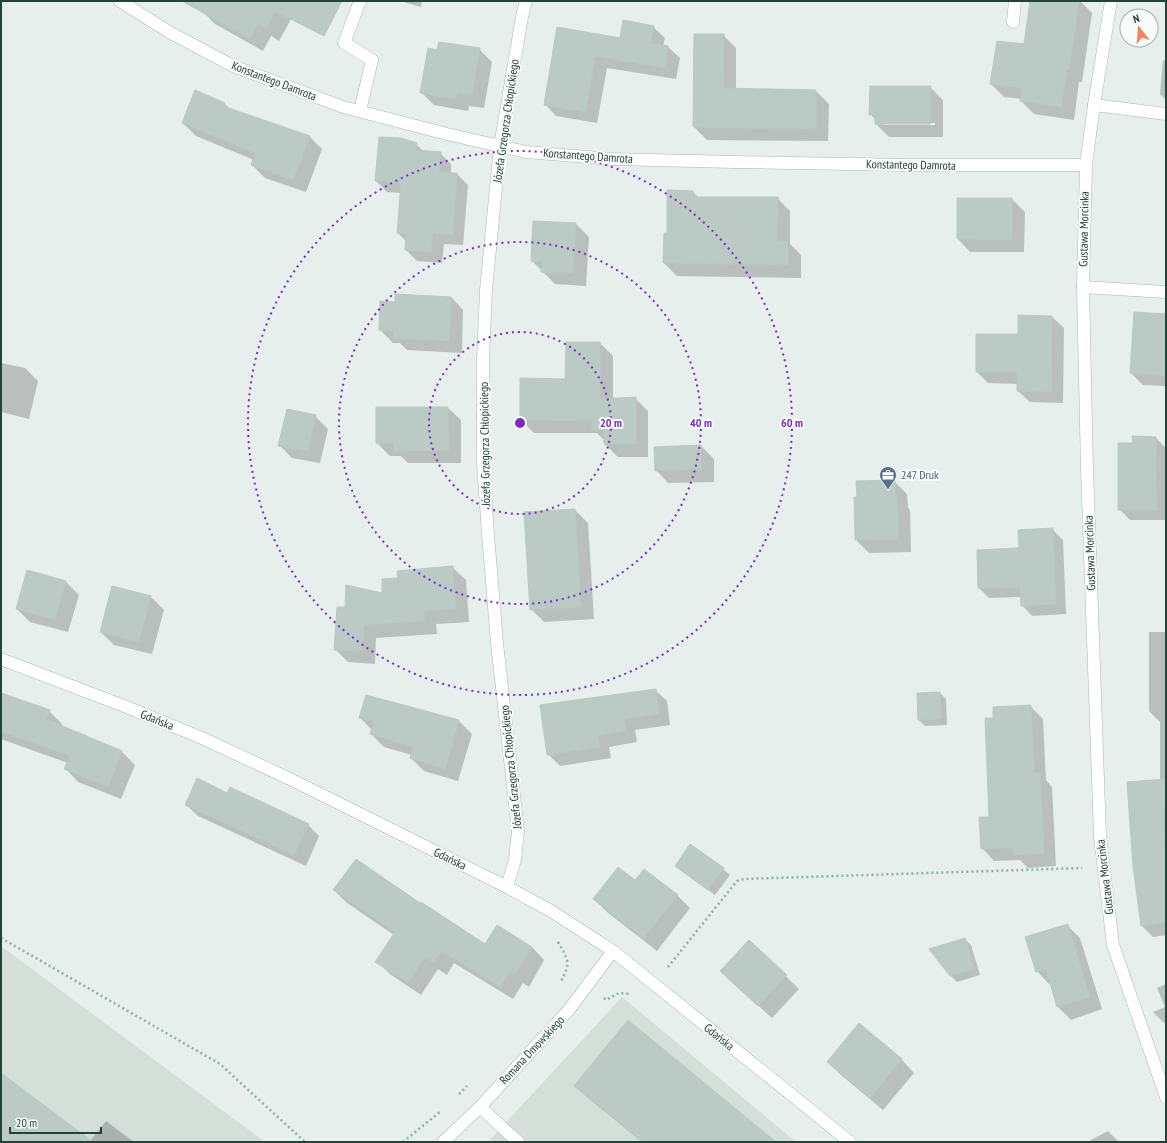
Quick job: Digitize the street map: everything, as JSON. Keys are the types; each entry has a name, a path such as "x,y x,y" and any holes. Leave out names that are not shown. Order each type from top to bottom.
{"street":[{"name":"Konstantego Damrota","path":"120,1 169,32 233,66 343,107 447,134 526,152 612,159 885,164 1086,165"},
{"path":"360,1 344,43 372,60 360,111"},
{"name":"Józefa Grzegorza Chłopickiego","path":"507,887 515,860 518,831 497,643 488,534 483,463 483,360 486,290 500,146 526,1"},
{"path":"1013,22 1015,1"},
{"name":"Gustawa Morcinka","path":"1111,1 1086,165 1083,288 1087,485 1100,836 1113,945 1166,1097"},
{"path":"1094,105 1166,114"},
{"path":"1083,288 1166,292"},
{"name":"Gdańska","path":"1,659 124,706 202,738 290,779 507,887 551,911 613,951 850,1142"},
{"name":"Romana Dmowskiego","path":"443,1142 480,1107 568,1011 613,951"},
{"path":"480,1107 518,1142"}],"path":[{"path":"655,985 737,881 744,879 1081,868 1103,865"},
{"path":"1,938 220,1064 305,1142"},
{"path":"556,940 568,958 567,969 557,987"},
{"path":"458,1095 468,1084"},
{"path":"403,1142 442,1110"}],"shaded area":[{"path":"1,946 265,1142 1,1142"},
{"path":"622,997 796,1142 488,1142"}],"building":[{"path":"182,1 342,1 324,36 275,11 266,29 258,24 250,39"},
{"path":"1030,1 1079,1 1069,70 1067,70 1061,107 1020,101 1022,88 990,84 997,41 1024,44"},
{"path":"623,20 654,26 651,43 668,46 665,68 595,56 586,112 544,105 557,27 620,38"},
{"path":"694,34 724,34 723,88 816,90 816,129 693,127"},
{"path":"439,42 480,48 472,95 457,93 456,99 420,93 428,48 437,50"},
{"path":"870,86 931,86 930,124 875,124 875,115 869,115"},
{"path":"195,90 225,103 223,106 310,136 293,180 251,165 255,153 182,123"},
{"path":"379,137 401,138 417,143 416,150 441,152 439,172 457,173 453,235 433,233 431,252 405,250 406,234 397,233 401,183 375,181"},
{"path":"667,190 693,191 693,197 778,197 777,241 788,241 788,265 663,263 664,233 667,233"},
{"path":"957,198 1012,198 1012,240 957,239"},
{"path":"533,221 576,223 573,273 541,272 542,262 531,261"},
{"path":"395,294 451,297 449,341 393,338 394,331 379,330 380,301 395,302"},
{"path":"1134,312 1166,314 1166,376 1130,373"},
{"path":"1018,315 1052,316 1051,392 1017,391 1017,372 976,372 976,334 1018,334"},
{"path":"566,342 600,342 600,399 636,397 636,444 604,444 604,430 592,430 592,421 520,420 520,378 565,379"},
{"path":"376,407 448,407 449,450 394,451 394,443 376,443"},
{"path":"287,409 316,415 308,451 278,446"},
{"path":"1132,436 1156,437 1157,510 1118,510 1118,443 1133,443"},
{"path":"701,445 702,469 655,471 654,447"},
{"path":"895,480 898,539 855,540 854,497 857,497 856,481"},
{"path":"575,509 581,607 530,610 524,512"},
{"path":"1053,528 1056,604 1021,606 1020,587 978,588 977,550 1019,548 1018,530"},
{"path":"453,566 456,609 424,611 424,621 364,625 362,651 334,650 337,607 345,607 346,585 382,593 382,579 398,578 397,571"},
{"path":"27,570 66,581 55,620 16,609"},
{"path":"112,586 151,596 139,642 100,632"},
{"path":"656,689 659,714 624,719 626,731 598,735 600,747 547,755 540,705"},
{"path":"940,692 942,719 918,720 917,693"},
{"path":"1,693 50,710 46,719 122,751 108,787 64,769 70,756 1,731"},
{"path":"366,695 459,720 445,769 410,758 413,747 370,734 374,721 359,718"},
{"path":"1031,705 1034,773 1040,773 1044,853 1014,855 1013,847 981,849 979,817 989,817 985,718 993,718 993,707"},
{"path":"197,778 227,793 230,787 309,824 294,855 185,805"},
{"path":"1166,779 1166,807 1163,808 1166,862 1166,922 1141,926 1133,866 1127,782"},
{"path":"690,844 724,868 708,890 675,866"},
{"path":"356,859 420,903 421,902 485,944 497,925 532,947 515,974 510,971 500,987 441,951 434,963 425,957 408,983 375,962 395,932 333,890"},
{"path":"618,867 635,880 644,869 678,895 644,938 593,899"},
{"path":"1068,924 1090,997 1057,1007 1046,969 1036,972 1025,937"},
{"path":"965,938 975,969 950,976 929,949"},
{"path":"749,940 787,975 758,1006 720,971"},
{"path":"628,1020 776,1142 643,1142 574,1086"},
{"path":"859,1023 902,1059 870,1098 827,1062"},
{"path":"1,1073 93,1142 1,1142"}],"place":[{"name":"247 Druk","path":"888,490"}]}
